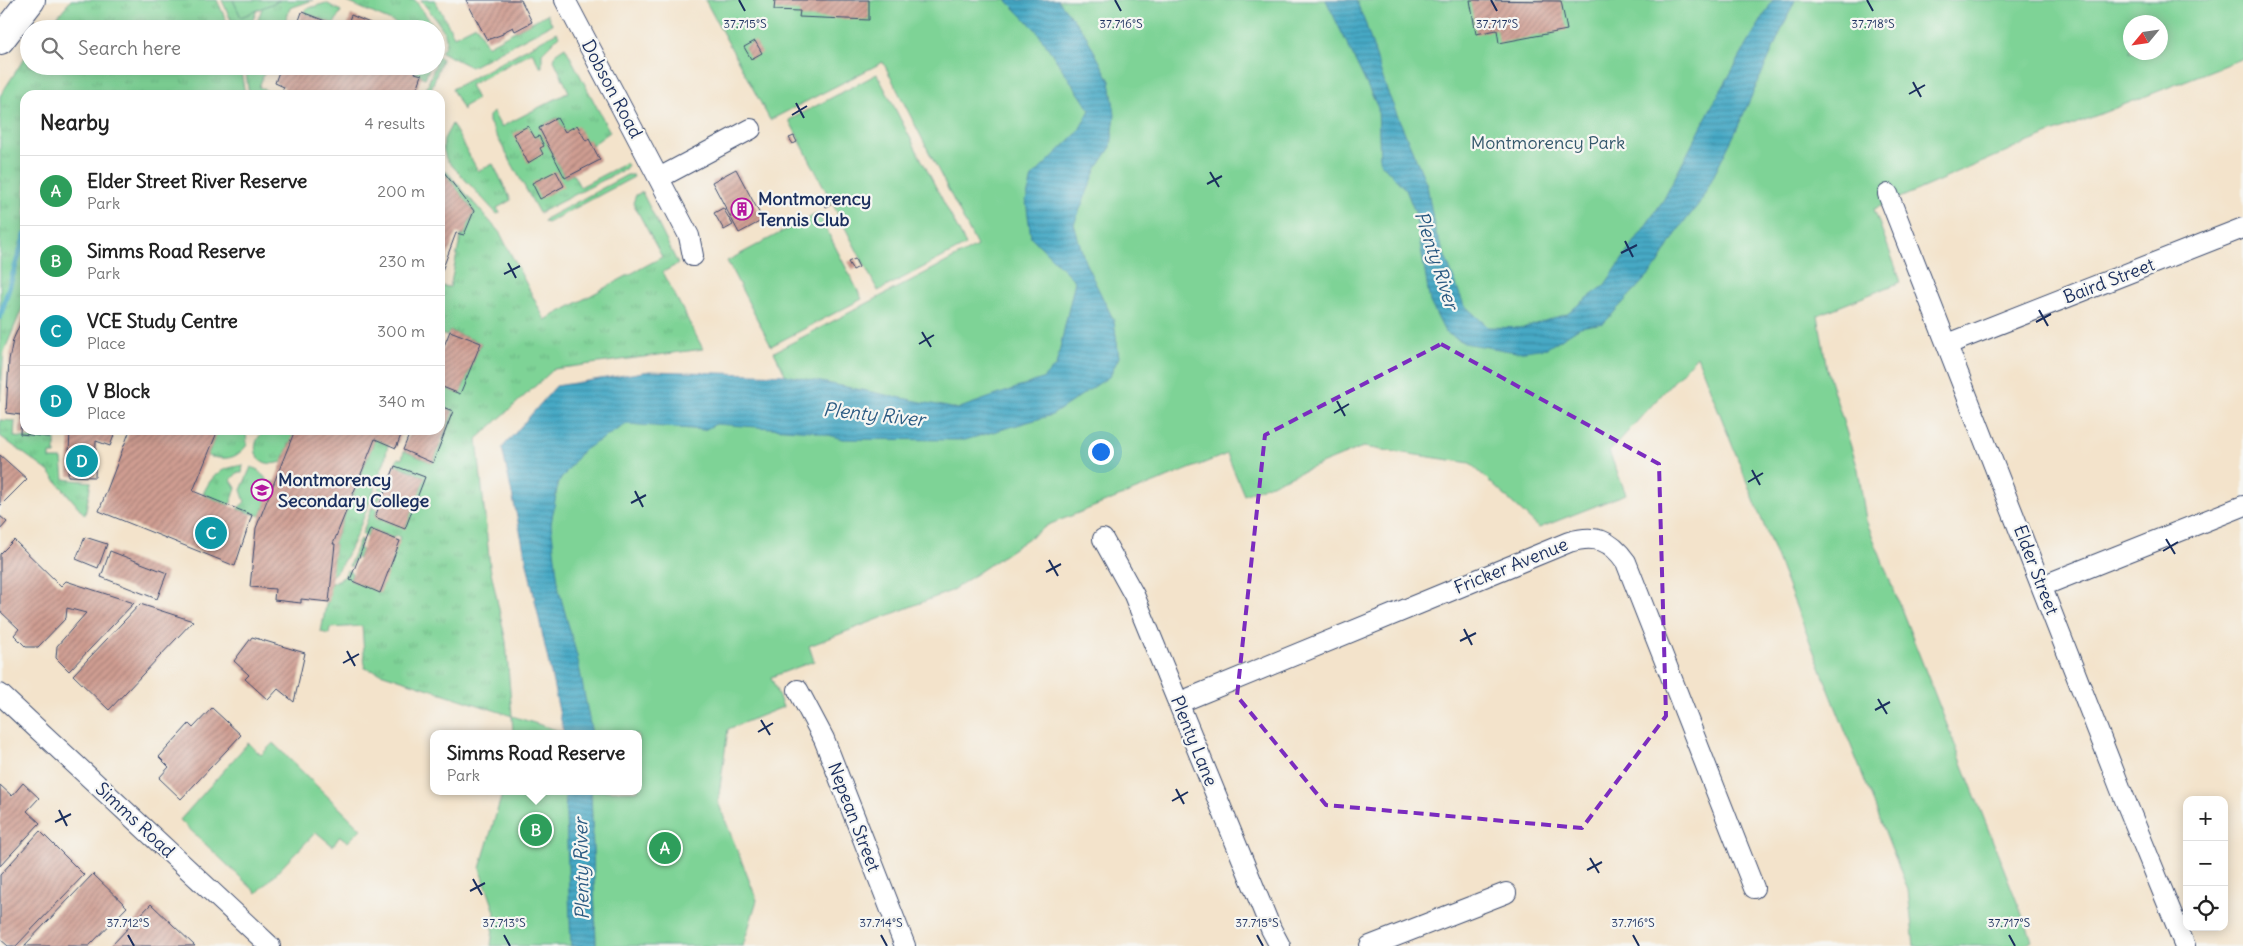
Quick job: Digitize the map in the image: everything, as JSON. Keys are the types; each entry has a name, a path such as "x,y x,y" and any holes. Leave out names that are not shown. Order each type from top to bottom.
{"main road":[{"path":"0,38 31,0"}],"street":[{"name":"Dobson Road","path":"565,0 689,236 693,256"},
{"path":"659,178 751,128"},
{"name":"Elder Street","path":"1888,194 2185,946"},
{"name":"Baird Street","path":"1948,344 2243,228"},
{"path":"2042,586 2243,506"},
{"name":"Fricker Avenue","path":"1178,703 1569,542 1587,538 1610,543 1626,562 1754,888"},
{"name":"Plenty Lane","path":"1103,539 1134,595 1271,930 1280,946"},
{"name":"Nepean Street","path":"798,690 824,739 904,946"},
{"name":"Simms Road","path":"0,694 270,946"},
{"path":"1370,946 1506,893"}],"highlighted area":[{"path":"1441,344 1659,464 1666,716 1582,828 1326,805 1237,696 1265,435"}],"green space":[{"path":"71,0 217,0 226,20 54,20"},
{"path":"222,0 233,0 241,17 257,10 253,20 231,20"},
{"path":"233,0 280,0 241,17"},
{"path":"281,0 313,0 290,8 285,20 258,20 262,8"},
{"path":"343,0 415,0 429,20 389,20"},
{"path":"421,0 435,0 454,36 476,25 487,46 547,14 552,24 471,67 445,54 445,20 436,20"},
{"name":"Montmorency Park","path":"705,0 2243,0 2243,58 2029,142 1874,209 1901,282 1818,315 1827,370 1858,469 1866,520 2032,940 2023,946 1914,946 1908,890 1697,356 1609,452 1626,494 1539,528 1470,463 1363,447 1244,495 1227,454 1048,525 951,591 809,646 814,661 771,677 783,707 728,729 718,802 757,900 743,946 596,946 591,795 642,795 642,730 577,730 537,540 582,415 800,404 774,352 977,246 883,62 770,120"},
{"path":"326,3 341,11 336,20 323,20 305,13 306,9"},
{"path":"557,32 559,36 542,53 542,67 540,67 532,52 470,85 477,99 463,107 463,110 452,89"},
{"path":"565,47 610,132 592,145 589,140 586,141 565,132 557,118 539,127 565,178 573,174 580,187 626,163 628,165 625,169 539,213 489,122 489,116 493,112 501,127 569,92 554,60 556,53"},
{"path":"20,65 20,75 242,75 244,90 20,90 20,313 4,352 0,401 0,96"},
{"path":"877,74 966,245 878,291 789,120"},
{"path":"246,75 264,75 259,87 266,90 248,90"},
{"path":"431,75 436,75 431,90 426,90"},
{"path":"452,124 478,171 493,164 511,200 497,208 500,213 497,214 446,159 445,137"},
{"path":"445,172 500,233 545,320 662,257 633,203 636,195 642,192 678,264 663,272 703,349 554,369 477,439 490,567 506,642 512,716 365,668 362,626 330,628 329,634 321,632 330,584 344,577 347,570 352,573 350,580 379,592 400,537 395,535 393,538 370,529 367,537 362,534 372,507 377,509 375,517 405,528 425,477 395,464 398,458 402,459 404,451 433,463 453,411 445,408 445,388 460,394 481,343 450,331 447,336 445,335 445,286 450,287 461,235 464,235 474,211"},
{"path":"627,175 633,175 634,177 547,223 544,222 545,219"},
{"path":"818,213 862,299 771,346 727,261"},
{"path":"0,420 15,421 14,437 55,439 55,454 50,454 50,459 62,459 64,479 91,482 85,515 48,471 0,436"},
{"path":"216,435 246,435 247,445 238,454 230,458 207,456"},
{"path":"260,435 293,435 282,462 272,464 260,459 256,454 257,441"},
{"path":"375,439 388,444 385,460 354,541 346,557 331,576 335,544 333,544"},
{"path":"243,465 242,473 237,473 231,480 236,488 231,503 228,505 203,494 210,481 218,473 228,468"},
{"path":"251,467 258,470 269,482 274,482 261,516 237,509 245,502 241,490"},
{"path":"384,477 387,478 385,485 387,486 377,503 374,503"},
{"path":"360,539 362,540 359,549 362,550 358,559 355,558 351,567 349,566"},
{"path":"512,716 556,730 513,730"},
{"path":"248,743 261,755 273,743 361,829 348,842 340,836 333,846 316,832 257,893 180,820"},
{"path":"502,795 579,795 583,946 491,946 495,912 480,868"}],"water":[{"name":"Plenty River","path":"1006,0 1058,0 1085,34 1110,81 1115,115 1111,147 1097,168 1074,224 1085,262 1114,321 1119,357 1110,376 1052,415 965,440 843,439 812,431 716,424 704,430 627,424 582,451 558,483 551,524 559,591 577,656 591,730 563,730 502,448 556,386 650,371 786,375 957,409 1042,379 1056,366 1075,281 1031,237 1026,201 1032,177 1078,132 1090,110 1036,30"},
{"name":"Plenty River","path":"1326,0 1356,0 1387,91 1427,185 1435,231 1464,305 1488,327 1523,328 1566,314 1604,286 1664,199 1713,104 1773,0 1795,0 1734,135 1701,201 1679,229 1657,266 1604,323 1580,327 1547,348 1516,352 1464,343 1445,332 1430,302 1415,212 1406,190 1380,162 1378,108"},
{"name":"Plenty River","path":"565,795 591,795 596,946 571,946"}],"building":[{"path":"466,0 521,0 532,22 515,31 513,27 503,32 503,34 487,40"},
{"path":"775,0 869,0 869,20 799,17 800,11 774,10"},
{"path":"1470,0 1561,1 1567,30 1499,43 1497,30 1476,34"},
{"path":"302,12 323,20 299,20"},
{"path":"351,15 363,20 349,20"},
{"path":"755,41 762,53 751,59 744,47"},
{"path":"278,75 422,75 417,90 282,90 284,87 275,83"},
{"path":"557,118 565,132 577,125 586,141 589,139 600,160 565,178 539,128"},
{"path":"528,126 535,138 539,136 544,146 540,148 543,154 528,163 513,134"},
{"path":"794,136 797,142 793,144 789,138"},
{"name":"Montmorency Tennis Club","path":"736,169 763,220 739,233 712,182"},
{"path":"556,171 564,186 540,199 532,183"},
{"path":"445,173 474,211 464,235 456,233 445,263"},
{"path":"827,199 830,205 826,207 823,201"},
{"path":"723,208 733,225 724,230 714,213"},
{"path":"855,259 859,267 853,270 848,262"},
{"path":"20,324 20,415 6,413 9,360 13,340"},
{"path":"450,331 481,343 460,394 445,388 445,344"},
{"path":"445,408 453,411 445,432"},
{"path":"30,435 49,435 49,437"},
{"path":"70,435 114,435 110,446 96,441 95,477 68,476"},
{"path":"128,435 216,435 193,491 252,515 235,566 99,511"},
{"path":"293,435 401,435 396,448 375,439 333,544 335,544 329,602 301,599 301,603 274,600 275,589 250,587 256,528"},
{"path":"409,435 444,435 433,463 403,450"},
{"path":"0,455 27,479 0,506"},
{"path":"395,466 425,477 405,529 375,517"},
{"path":"0,516 7,522 0,530"},
{"path":"370,529 400,541 380,593 350,580"},
{"path":"85,537 107,544 98,568 76,559"},
{"path":"14,540 61,586 66,581 134,603 69,671 56,658 57,646 86,613 67,608 66,618 38,647 26,647 14,635 19,629 0,611 0,554"},
{"path":"110,551 167,573 157,599 101,577"},
{"path":"140,604 193,621 109,710 73,675"},
{"path":"252,637 305,653 294,702 278,689 268,700 245,679 249,675 234,661"},
{"path":"212,708 241,735 181,799 159,778 169,767 159,757 189,724 193,728"},
{"path":"23,783 39,798 27,811 40,823 0,866 0,785 12,796"},
{"path":"40,831 84,875 16,946 8,946 0,939 0,875"},
{"path":"93,874 127,907 89,946 24,946"},
{"path":"151,904 195,946 111,946"}],"waterway":[{"path":"0,317 20,251"}],"place":[{"name":"Montmorency Tennis Club","path":"742,209"},
{"name":"V Block","path":"82,461"},
{"name":"Montmorency Secondary College","path":"262,490"},
{"name":"VCE Study Centre","path":"211,533"},
{"name":"Simms Road Reserve","path":"536,830"},
{"name":"Elder Street River Reserve","path":"665,848"}]}
